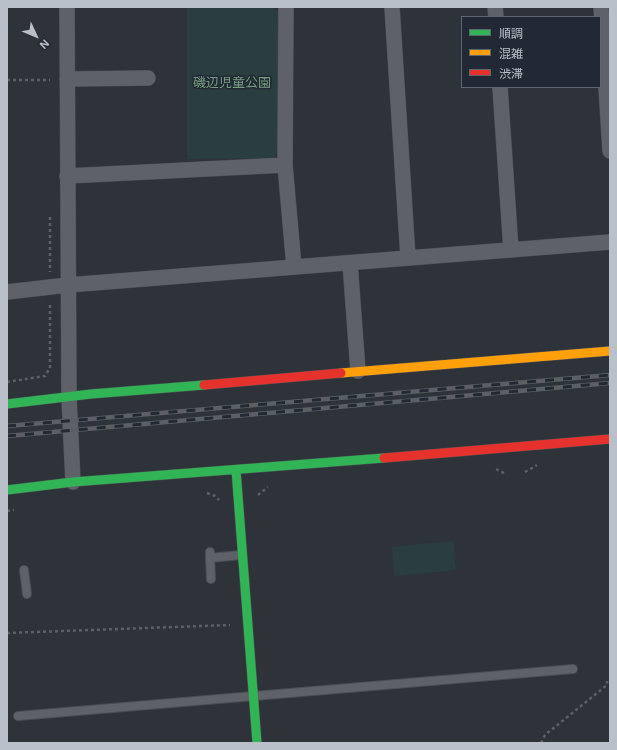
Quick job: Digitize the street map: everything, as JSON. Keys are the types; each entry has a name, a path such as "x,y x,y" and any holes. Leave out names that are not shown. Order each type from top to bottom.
{"street":[{"path":"67,7 68,397 73,482"},
{"path":"286,7 285,165 294,267"},
{"path":"392,7 408,258"},
{"path":"601,7 610,151"},
{"path":"67,79 148,78"},
{"path":"500,88 511,250"},
{"path":"67,176 285,165"},
{"path":"7,292 68,285 610,242"},
{"path":"350,263 358,371"},
{"path":"7,404 68,397 358,371 610,351"},
{"path":"7,490 73,482 610,439"},
{"path":"236,470 257,743"}],"lane":[{"path":"212,579 210,555 243,554"},
{"path":"24,570 26,594"},
{"path":"18,716 573,669"}],"path":[{"path":"7,80 50,80"},
{"path":"7,382 45,376 50,368 50,295"},
{"path":"495,468 506,474"},
{"path":"256,497 262,491 272,486"},
{"path":"202,493 208,493 215,496 223,503"},
{"path":"7,511 21,509"},
{"path":"7,633 234,624"},
{"path":"541,743 545,735 607,685 607,681"}],"green space":[{"name":"磯辺児童公園","path":"272,7 278,12 278,153 272,158 187,159 187,8"},
{"path":"453,541 456,570 394,576 392,547"}],"railway":[{"path":"7,426 610,375"},
{"path":"7,436 610,383"}],"traffic: fast":[{"path":"7,404 91,394 204,385"},
{"path":"7,490 73,482 384,458"},
{"path":"236,470 257,743"}],"traffic: slow":[{"path":"341,373 610,351"}],"traffic: jam":[{"path":"204,385 341,373"},
{"path":"384,458 610,439"}]}
